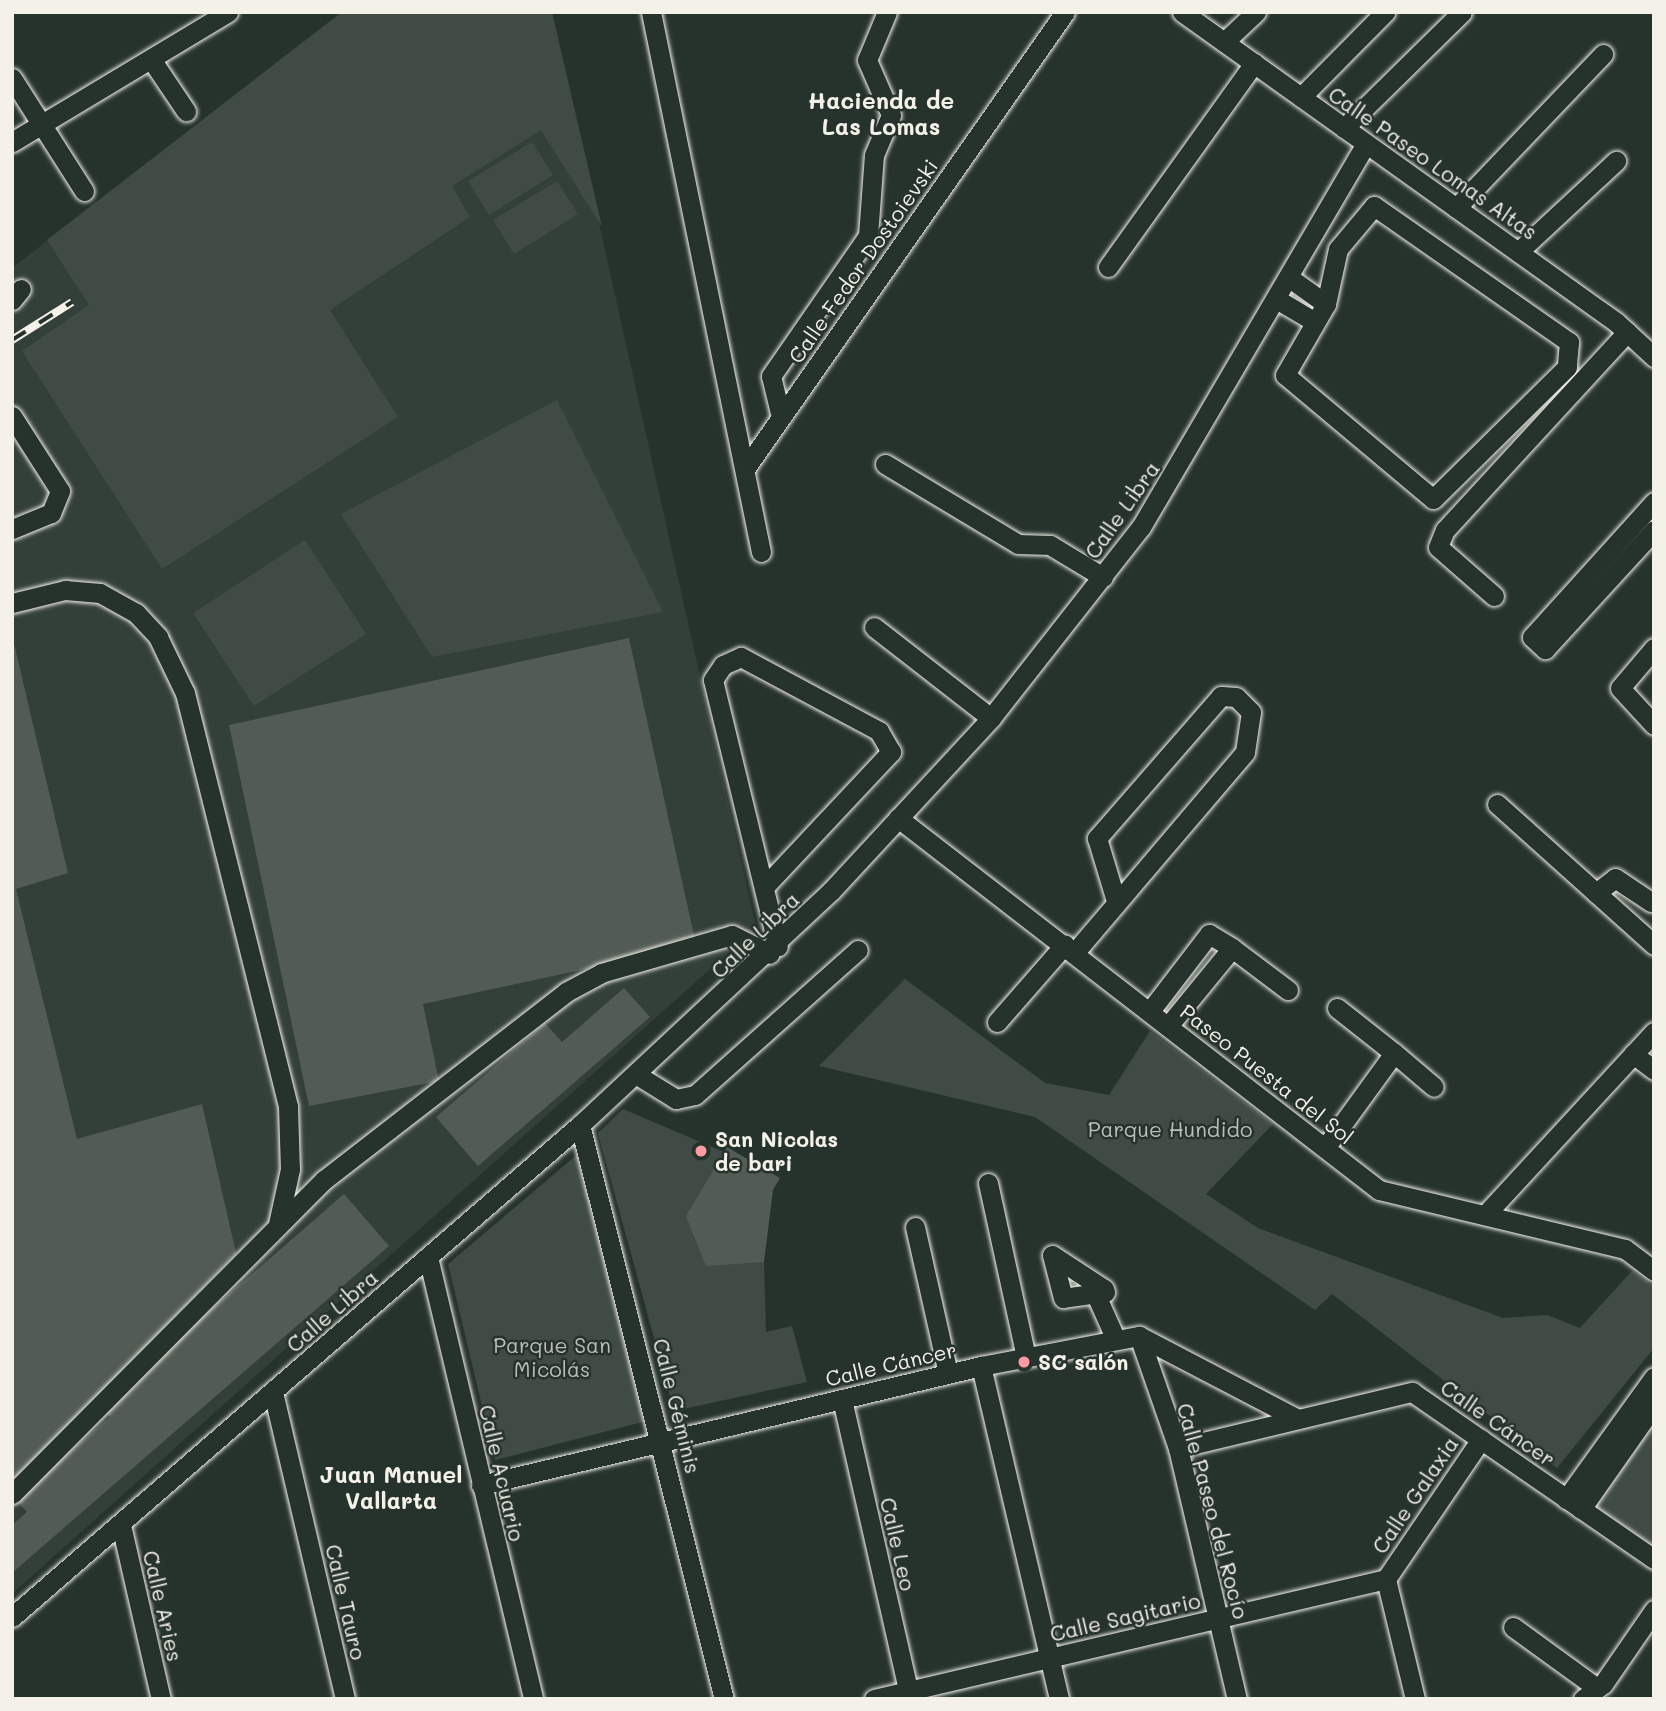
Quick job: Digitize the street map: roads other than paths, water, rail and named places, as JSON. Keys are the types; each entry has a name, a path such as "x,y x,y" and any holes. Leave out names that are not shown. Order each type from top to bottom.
{"street":[{"path":"12,142 228,12"},
{"path":"651,12 747,466 761,552"},
{"path":"781,417 771,376 868,236 874,155 891,115 867,60 887,12"},
{"name":"Calle Fedor Dostoievski","path":"747,466 1065,12"},
{"name":"Calle Paseo Lomas Altas","path":"1182,12 1518,252 1627,332 1654,357"},
{"path":"1224,42 1256,12"},
{"path":"1301,97 1385,12"},
{"path":"1344,128 1462,12"},
{"path":"1456,208 1603,54"},
{"path":"151,58 186,111"},
{"path":"1108,267 1254,63"},
{"path":"12,78 84,191"},
{"name":"Calle Libra","path":"12,1616 121,1525 428,1258 774,950 991,718 1104,577 1171,482 1291,279 1366,144"},
{"path":"1518,252 1616,161"},
{"path":"1384,207 1558,330 1572,356 1433,499 1285,376 1315,322 1326,304 1338,249 1363,213 1384,207"},
{"path":"1291,279 1326,304"},
{"path":"1278,300 1315,322"},
{"path":"1494,596 1438,547 1444,530 1627,332"},
{"path":"12,416 60,491 51,513 12,529"},
{"path":"885,464 1018,544 1050,545 1104,577"},
{"path":"1654,502 1532,638 1545,649 1654,530"},
{"path":"12,603 65,590 100,593 135,613 158,637 184,693 288,1107 290,1169 277,1225"},
{"path":"874,627 991,718"},
{"path":"1654,648 1620,688 1654,725"},
{"path":"12,1494 324,1180 566,992 601,973 732,935 774,950 766,885 713,680 723,665 741,657 879,731 891,752 766,885"},
{"path":"997,1022 1116,901 1245,752 1251,712 1236,697 1221,696 1097,838 1116,901"},
{"path":"1497,804 1654,945"},
{"name":"Paseo Puesta del Sol","path":"898,818 1070,948 1379,1190 1625,1249 1654,1271"},
{"path":"1596,893 1615,878 1651,902"},
{"path":"1150,1011 1209,934 1288,990"},
{"path":"1168,1025 1232,948"},
{"path":"637,1074 676,1099 695,1095 858,950"},
{"path":"1337,1008 1434,1087"},
{"path":"1485,1215 1654,1032"},
{"path":"1325,1148 1394,1054"},
{"path":"1633,1054 1654,1070"},
{"name":"Calle Géminis","path":"580,1125 663,1441 724,1699"},
{"path":"988,1183 1026,1357"},
{"path":"915,1227 948,1373"},
{"name":"Calle Acuario","path":"428,1258 533,1699"},
{"path":"1096,1295 1116,1340"},
{"path":"1139,1336 1298,1419"},
{"name":"Calle Cáncer","path":"481,1485 948,1373 1139,1336"},
{"name":"Calle Paseo del Rocío","path":"1139,1336 1178,1448 1237,1699"},
{"path":"981,1366 1059,1699"},
{"path":"1574,1504 1654,1377"},
{"name":"Calle Tauro","path":"274,1392 345,1699"},
{"name":"Calle Cáncer","path":"1178,1448 1412,1392 1654,1559"},
{"name":"Calle Leo","path":"842,1399 909,1695"},
{"path":"1574,1504 1654,1405"},
{"name":"Calle Galaxia","path":"1415,1699 1386,1579 1481,1440"},
{"name":"Calle Aries","path":"121,1525 162,1699"},
{"name":"Calle Sagitario","path":"874,1699 909,1695 1049,1658 1386,1579"},
{"path":"1513,1627 1590,1693 1654,1610"}],"railway":[{"path":"12,340 72,302"}],"place":[{"name":"San Nicolas de bari","path":"701,1151"},
{"name":"SC salón","path":"1024,1362"}],"district":[{"name":"Hacienda de Las Lomas","path":"881,113"},
{"name":"Juan Manuel Vallarta","path":"391,1487"}],"park label":[{"name":"Parque Hundido","path":"1170,1129"},
{"name":"Parque San Micolás","path":"552,1357"}]}
